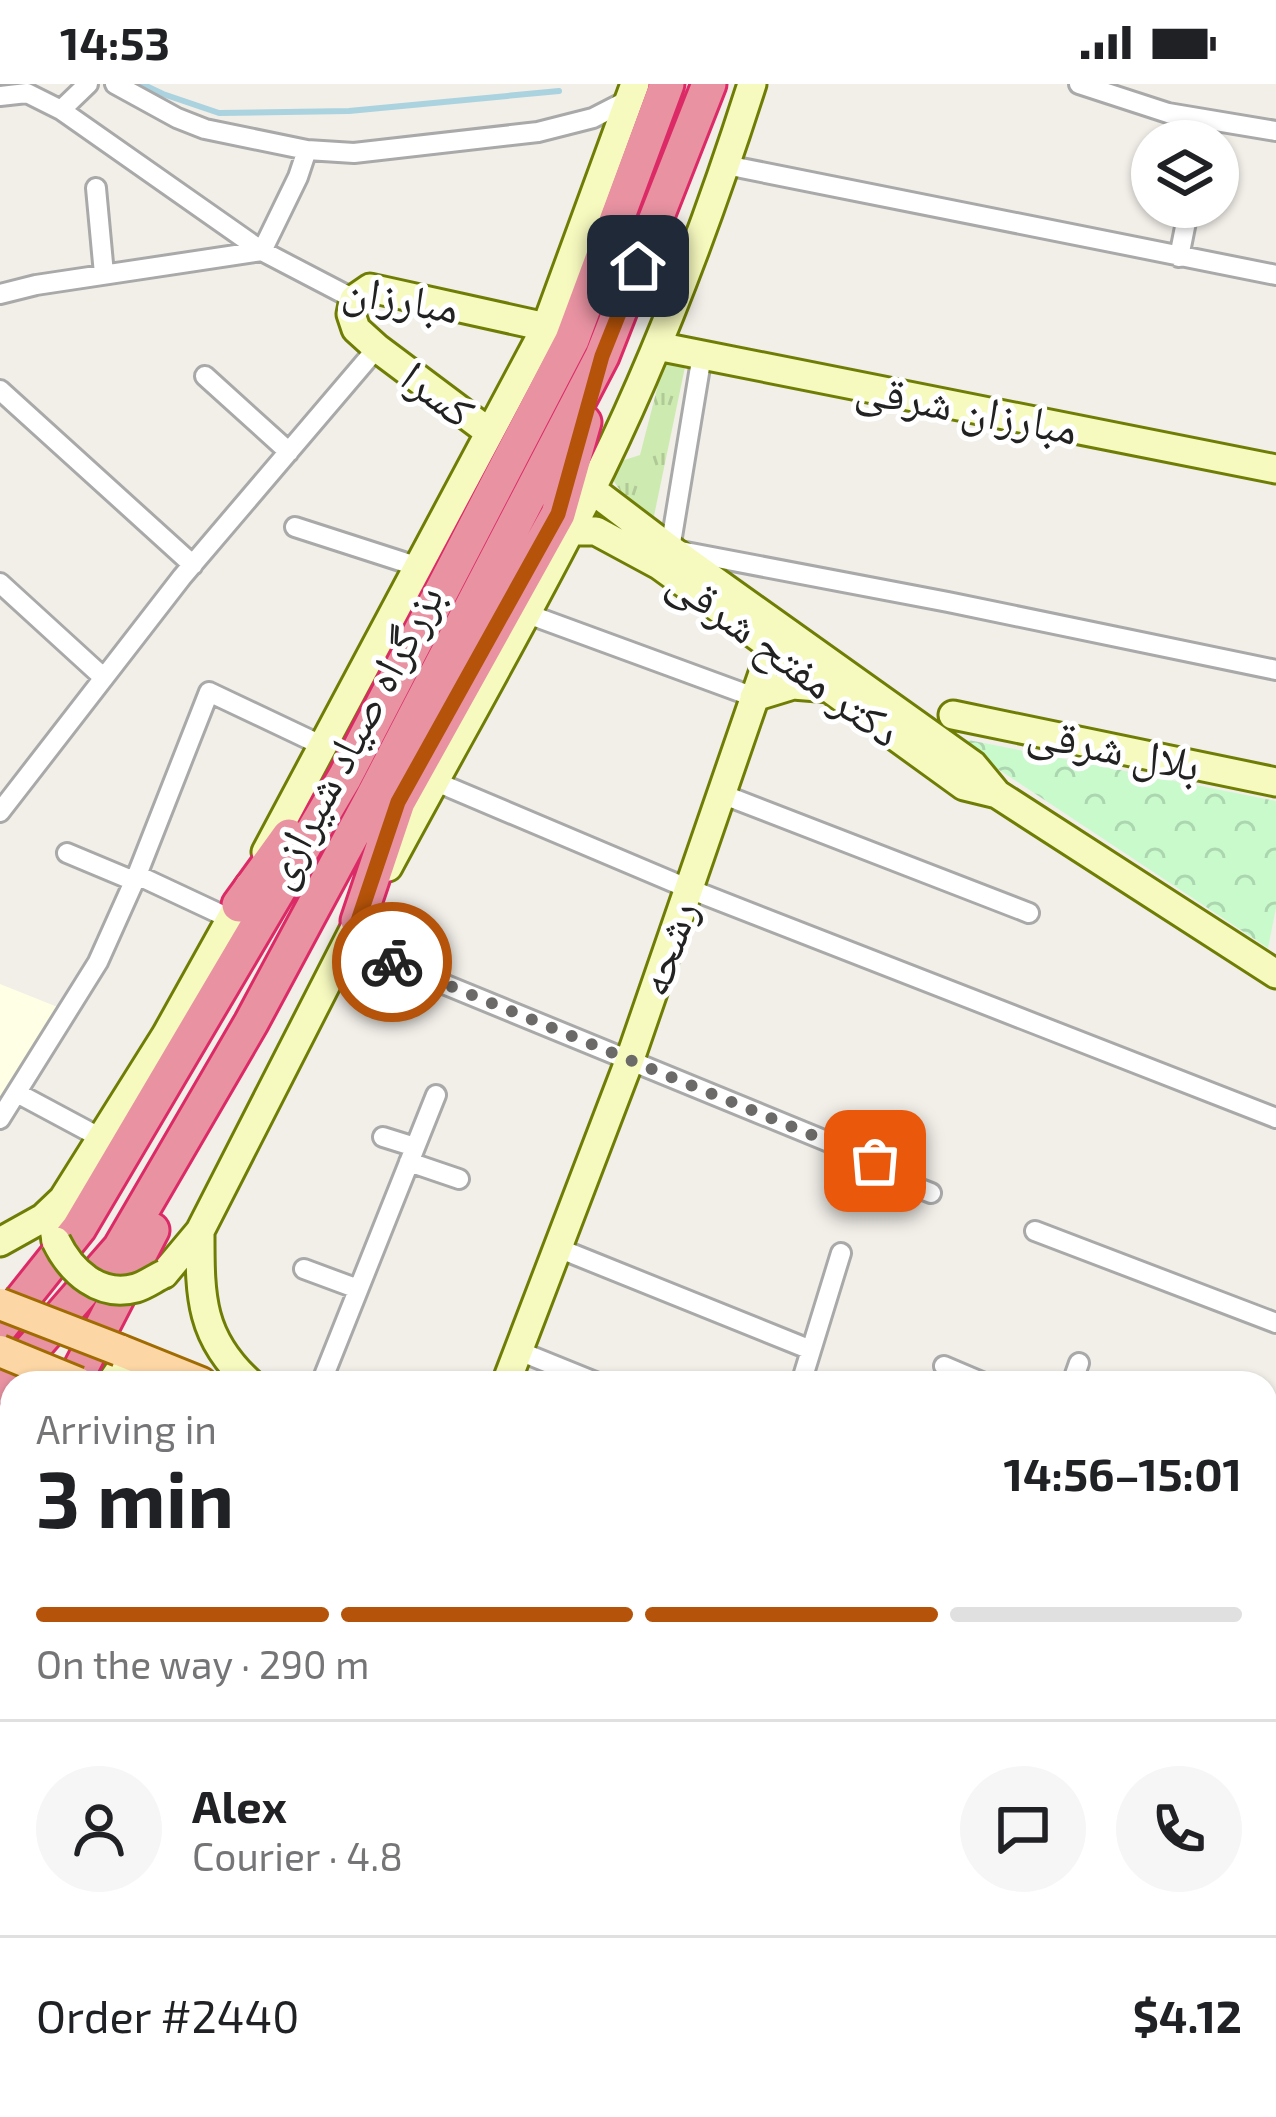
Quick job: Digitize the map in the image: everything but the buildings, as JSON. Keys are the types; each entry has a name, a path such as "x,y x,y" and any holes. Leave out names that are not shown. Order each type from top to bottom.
{"highway":[{"name":"بزرگراه صیاد شیرازی","path":"13,1371 120,1248 251,1023 372,798 574,341 667,84"},
{"name":"بزرگراه صیاد شیرازی","path":"0,1327 79,1228 346,778 709,84"},
{"path":"235,912 299,822 472,500 574,341"},
{"path":"352,932 398,802 558,514 574,341"},
{"path":"81,1371 251,1023"}],"main road":[{"path":"0,1304 136,1363"},
{"path":"0,1351 47,1371"}],"street":[{"path":"62,110 88,84"},
{"path":"115,84 206,129 307,150 354,153 538,132 593,118 633,91"},
{"path":"633,91 574,341 489,432 235,912 166,1036 95,1135 63,1198 54,1228 56,1241 66,1262 83,1278 108,1289 134,1289 164,1274 200,1231 352,932 591,489 657,346 752,84"},
{"path":"1079,84 1168,113 1276,131"},
{"path":"0,96 20,88"},
{"name":"مبارزان","path":"20,88 62,110 262,250 354,299 370,288 574,341"},
{"path":"3,285 262,250 307,150"},
{"path":"726,166 1276,275"},
{"path":"96,188 104,274"},
{"path":"1179,257 1185,228"},
{"name":"کسرا","path":"354,299 351,314 356,329 489,432"},
{"name":"مبارزان شرقی","path":"657,346 1276,469"},
{"path":"2,804 193,565 377,348"},
{"path":"703,356 665,557 924,597 1276,670"},
{"path":"205,376 289,452"},
{"path":"0,390 193,565"},
{"name":"دکتر مفتح شرقی","path":"591,489 665,557 775,636 973,765 997,794 1276,974"},
{"path":"295,526 418,568"},
{"name":"دکتر مفتح شرقی","path":"569,531 596,531 665,557"},
{"path":"0,583 104,678"},
{"path":"525,613 754,697 793,686 830,688"},
{"name":"دکتر مفتح شرقی","path":"775,636 830,688 964,786 997,794"},
{"name":"رشحه","path":"511,1371 630,1059 775,636"},
{"path":"0,1119 98,962 209,692 323,746"},
{"name":"بلال شرقی","path":"953,715 1276,782"},
{"path":"434,781 687,888 1276,1118"},
{"path":"719,793 1029,913"},
{"path":"67,853 235,912"},
{"path":"352,932 630,1059 875,1161 883,1174 931,1193"},
{"path":"17,1093 95,1135"},
{"path":"326,1371 436,1094"},
{"path":"383,1137 459,1179"},
{"path":"0,1242 43,1218 63,1198"},
{"path":"200,1231 203,1311 221,1352 239,1371"},
{"path":"1035,1231 1276,1323"},
{"path":"558,1248 811,1350"},
{"path":"805,1371 841,1253"},
{"path":"304,1269 358,1289"},
{"path":"519,1352 567,1371"},
{"path":"1076,1371 1079,1364"},
{"path":"944,1366 956,1371"}],"shaded area":[{"path":"0,984 60,1008 0,1099"}],"green space":[{"path":"665,358 685,367 654,516 628,502 613,480 618,462 640,455"},
{"path":"948,736 1276,801 1276,908 1268,948"}],"waterway":[{"path":"142,84 219,113 349,111 559,91"}],"way so far":[{"path":"392,962 875,1161"}],"route":[{"path":"392,962 346,944 398,802 558,514 602,356 638,266"}]}
